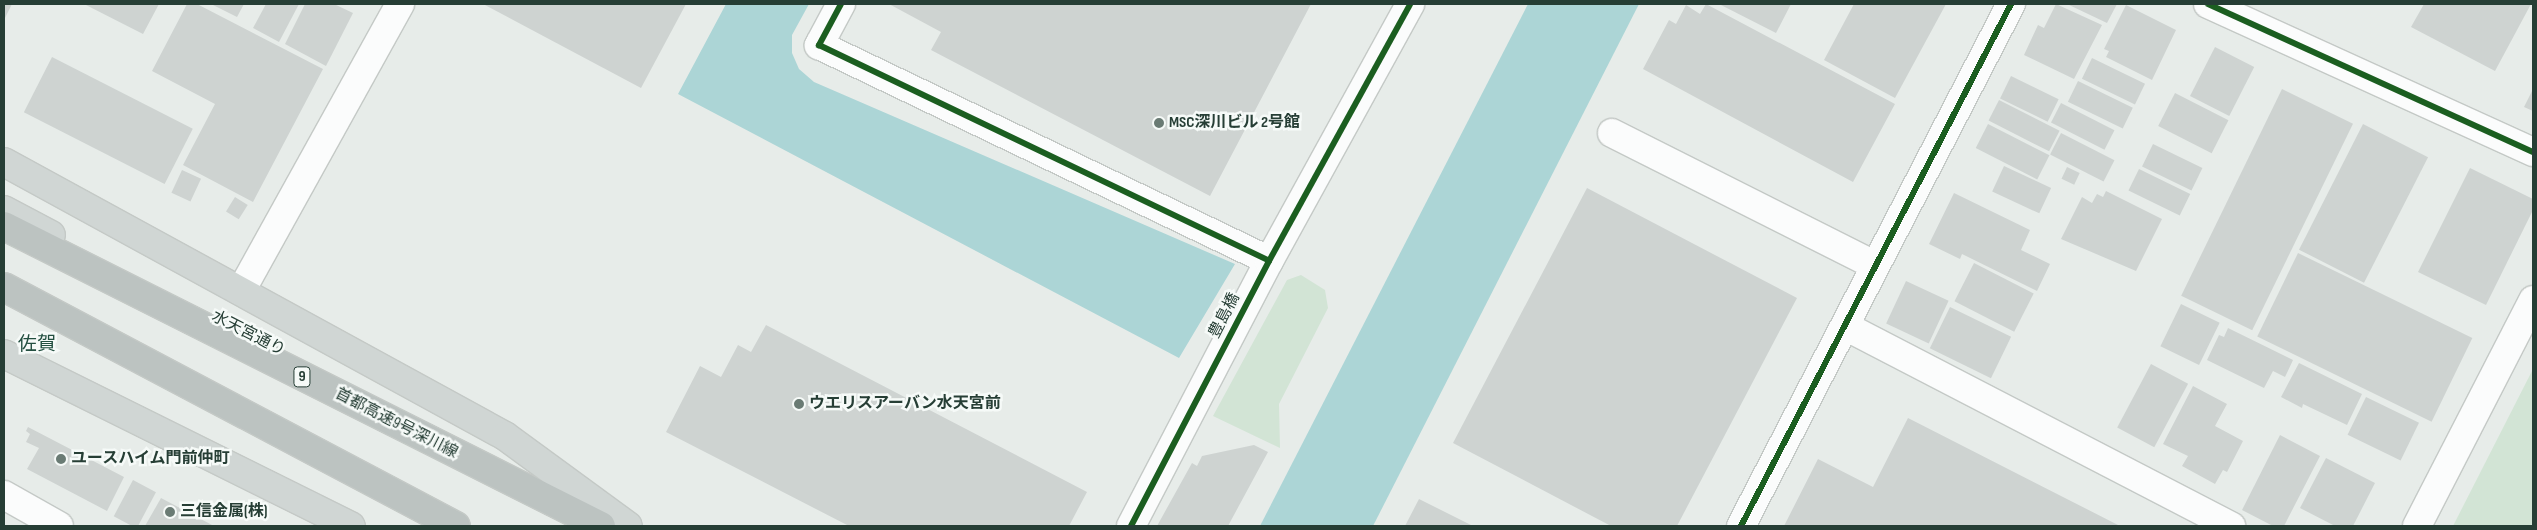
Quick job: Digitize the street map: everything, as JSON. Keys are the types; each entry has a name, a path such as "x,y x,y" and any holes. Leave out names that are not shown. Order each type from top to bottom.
{"highway":[{"name":"首都高速9号深川線","path":"4,226 601,526"},
{"path":"4,287 456,526"}],"main road":[{"path":"4,162 505,436 627,526"},
{"name":"水天宮通り","path":"4,210 627,526"},
{"path":"4,302 435,526"},
{"path":"4,354 351,526"}],"street":[{"path":"841,4 818,45 1269,261"},
{"name":"豊島橋","path":"1131,526 1269,261 1410,4"},
{"path":"1741,526 2011,4"},
{"path":"2208,4 2533,152"},
{"path":"241,291 397,5"},
{"path":"1612,133 1875,265"},
{"path":"2417,526 2533,300"},
{"path":"1845,326 2232,526"},
{"path":"4,495 59,526"}],"green space":[{"path":"1301,275 1325,290 1328,308 1279,404 1280,448 1213,416 1287,280"},
{"path":"2533,369 2533,526 2453,526"}],"water":[{"path":"726,4 809,4 792,35 792,53 799,69 814,82 1235,264 1179,358 678,94"},
{"path":"1528,4 1639,4 1373,526 1260,526"}],"building":[{"path":"4,4 12,4 4,20"},
{"path":"84,4 159,4 143,34"},
{"path":"187,4 197,4 323,69 253,202 183,165 215,104 152,71"},
{"path":"211,4 244,4 237,17"},
{"path":"266,4 299,4 279,42 253,28"},
{"path":"305,4 334,4 353,13 326,66 285,44"},
{"path":"483,4 686,4 641,88"},
{"name":"MSC深川ビル 2号館","path":"889,4 1311,4 1210,196 931,50 941,32"},
{"path":"1706,4 1895,104 1853,182 1643,69 1669,20 1676,24 1686,5 1700,14"},
{"path":"1719,4 1791,4 1776,33"},
{"path":"1854,4 1946,4 1895,98 1824,60"},
{"path":"2056,4 2102,25 2074,79 2024,55 2038,25 2044,28"},
{"path":"2067,4 2117,4 2107,23"},
{"path":"2424,4 2531,4 2495,71 2411,27"},
{"path":"2126,5 2176,30 2152,80 2106,57 2109,51 2104,49"},
{"path":"2215,47 2254,67 2229,116 2190,96"},
{"path":"52,57 193,129 165,184 24,112"},
{"path":"2092,58 2145,84 2135,105 2082,79"},
{"path":"2011,76 2059,99 2048,122 2000,98"},
{"path":"2078,81 2133,108 2123,128 2068,102"},
{"path":"2282,89 2353,124 2252,330 2181,296"},
{"path":"2533,89 2533,111 2524,107"},
{"path":"2175,93 2228,120 2212,153 2158,126"},
{"path":"1999,100 2060,131 2049,151 1989,120"},
{"path":"2061,103 2114,130 2104,150 2051,123"},
{"path":"1988,124 2049,155 2037,179 1976,148"},
{"path":"2363,124 2428,157 2364,283 2299,250"},
{"path":"2061,133 2114,160 2104,182 2050,154"},
{"path":"2153,144 2202,168 2191,191 2142,166"},
{"path":"2004,166 2051,188 2039,213 1992,191"},
{"path":"2067,167 2080,173 2074,185 2062,179"},
{"path":"2470,168 2533,199 2533,210 2486,305 2418,272"},
{"path":"2139,169 2190,194 2180,216 2128,191"},
{"path":"182,170 201,179 190,202 171,193"},
{"path":"1587,188 1797,298 1677,526 1611,526 1453,443"},
{"path":"2106,191 2162,219 2136,271 2061,239 2082,197 2092,203 2097,194 2103,197"},
{"path":"1954,193 2030,230 2021,250 2050,264 2037,291 1962,254 1960,259 1929,244"},
{"path":"235,197 248,205 239,219 226,211"},
{"path":"2298,253 2472,338 2432,422 2257,337"},
{"path":"1974,263 2034,293 2014,332 1954,301"},
{"path":"1906,281 1949,301 1929,343 1886,324"},
{"path":"2181,304 2220,323 2199,365 2160,346"},
{"path":"1950,307 2011,337 1991,378 1930,348"},
{"name":"ウエリスアーバン水天宮前","path":"766,325 1087,492 1069,526 849,526 666,432 700,366 721,377 738,345 751,352"},
{"path":"2228,328 2293,360 2285,377 2273,371 2264,388 2207,360 2219,335 2224,337"},
{"path":"2299,363 2362,394 2347,425 2303,404 2302,408 2281,397"},
{"path":"2151,364 2188,384 2154,447 2117,428"},
{"path":"2193,386 2227,404 2215,426 2243,441 2227,472 2223,470 2215,484 2182,466 2188,456 2163,444"},
{"path":"2366,397 2419,423 2401,461 2348,435"},
{"path":"1908,418 2120,526 1784,526 1818,459 1873,487"},
{"name":"ユースハイム門前仲町","path":"28,427 124,477 107,511 27,469 39,448 26,442 30,434 26,431"},
{"path":"2280,435 2320,456 2284,526 2273,526 2242,510"},
{"path":"1254,445 1268,452 1228,526 1157,526 1192,463 1197,466 1202,456"},
{"path":"2326,458 2375,483 2353,526 2335,526 2300,508"},
{"path":"133,480 156,492 138,526 132,526 114,516"},
{"name":"三信金属(株)","path":"161,498 214,526 145,526"},
{"path":"1419,499 1473,526 1405,526"}],"cycle path":[{"path":"841,4 819,45 1269,261"},
{"path":"1131,526 1269,261 1410,4"},
{"path":"1741,526 2011,4"},
{"path":"2208,4 2533,152"}],"place":[{"name":"MSC深川ビル 2号館","path":"1159,123"},
{"name":"ウエリスアーバン水天宮前","path":"799,404"},
{"name":"ユースハイム門前仲町","path":"61,459"},
{"name":"三信金属(株)","path":"170,512"}],"district":[{"name":"佐賀","path":"37,345"}]}
